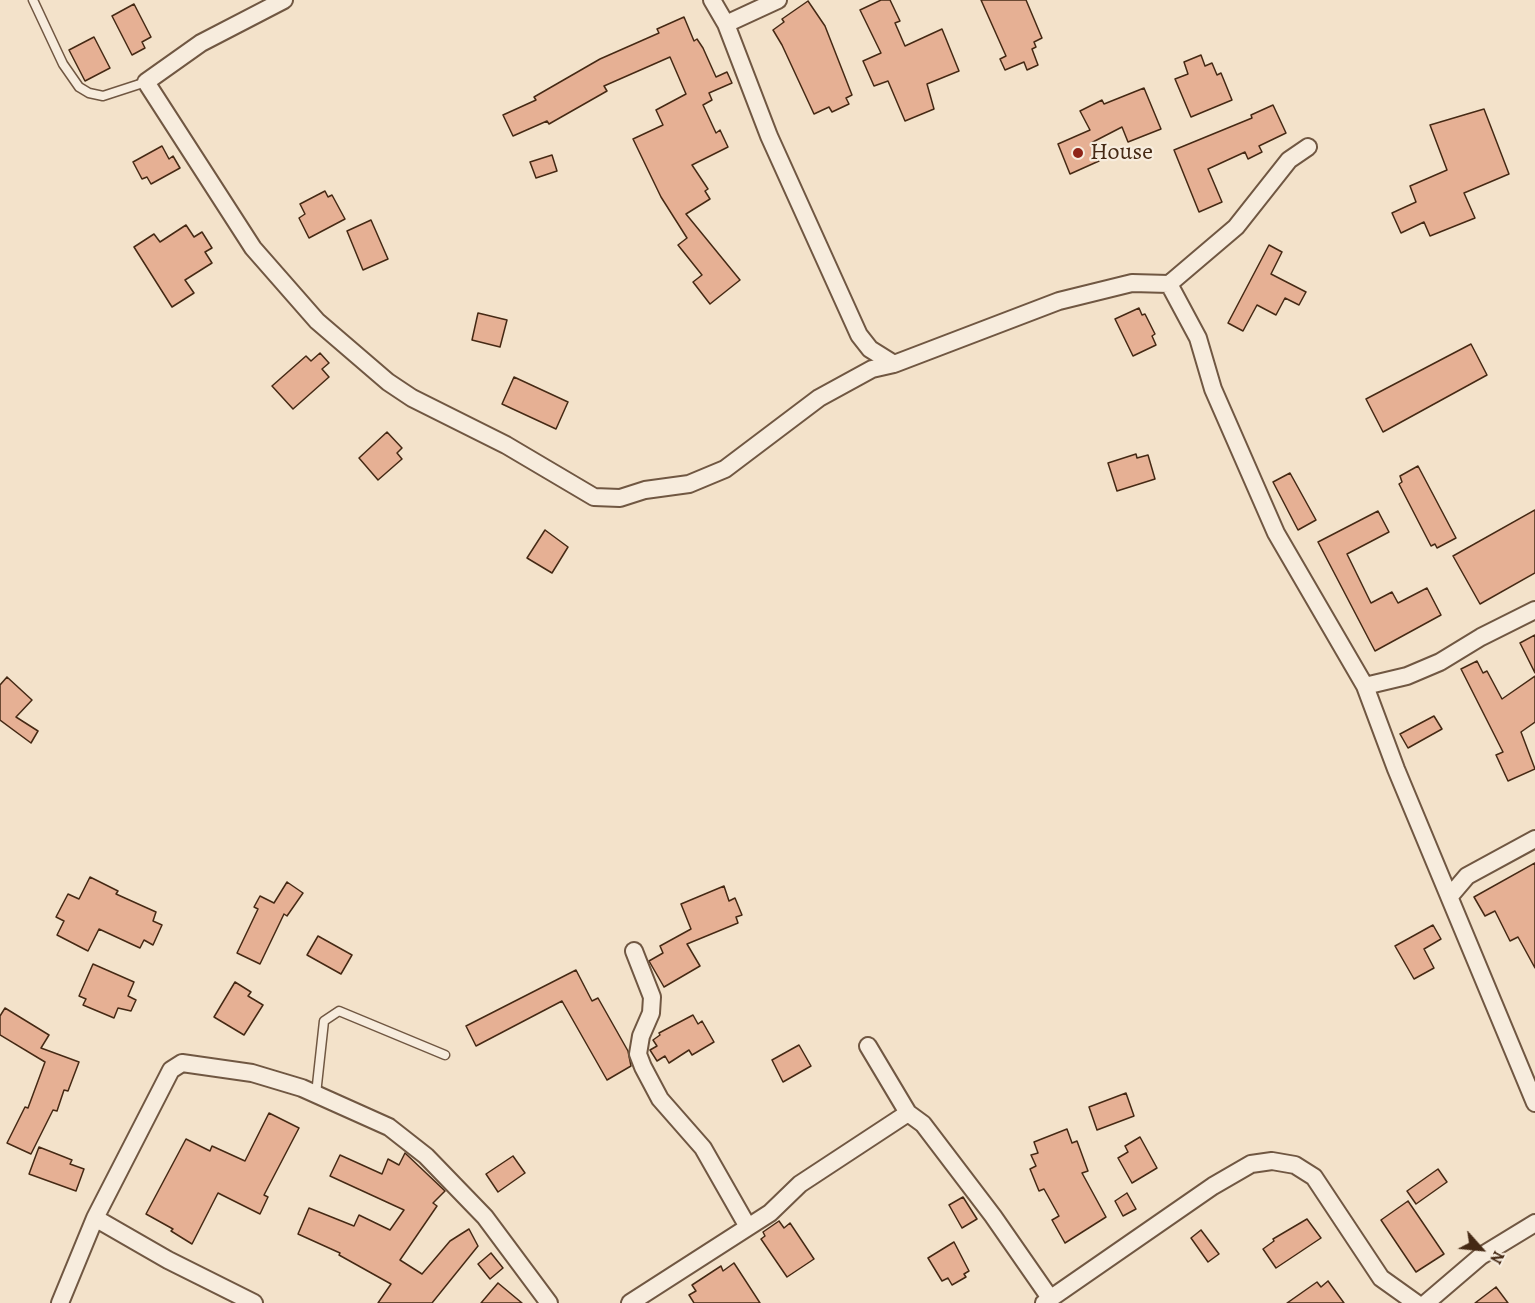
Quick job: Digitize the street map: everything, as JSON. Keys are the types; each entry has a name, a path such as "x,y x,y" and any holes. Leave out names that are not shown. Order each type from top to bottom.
{"street":[{"path":"284,0 201,43 146,82 254,248 317,321 388,382 412,398 506,446 594,497 620,498 645,490 689,484 725,469 819,398 872,369 894,363 1059,301 1131,284 1169,284 1236,227 1289,160 1308,147"},
{"path":"712,0 726,24 769,136 859,335 870,349 894,363"},
{"path":"726,24 778,0"},
{"path":"1169,284 1198,338 1213,389 1276,533 1365,686 1396,769 1450,896 1493,1007 1535,1103"},
{"path":"1365,686 1407,676 1440,662 1480,637 1535,610"},
{"path":"1450,896 1467,876 1535,839"},
{"path":"634,951 652,997 651,1014 641,1036 638,1054 643,1067 660,1099 703,1148 748,1227"},
{"path":"868,1046 908,1113 923,1124 993,1216 1047,1301 1213,1186 1251,1164 1272,1161 1295,1165 1314,1178 1381,1278 1416,1303"},
{"path":"60,1303 95,1218 171,1070 183,1064 252,1073 316,1094 389,1127 426,1156 485,1217 549,1303"},
{"path":"630,1303 770,1213 800,1184 908,1113"},
{"path":"95,1218 168,1260 254,1303"},
{"path":"1426,1303 1480,1256 1535,1223"}],"lane":[{"path":"33,0 63,64 79,87 89,93 104,96 146,82"},
{"path":"316,1094 324,1021 339,1011 445,1055"}],"building":[{"path":"881,0 890,0 900,21 895,23 905,46 942,29 959,71 927,84 934,109 905,121 888,81 874,86 863,61 881,53 860,10"},
{"path":"981,0 1026,0 1042,38 1034,42 1036,47 1032,49 1038,65 1027,70 1024,62 1005,70 1000,59 1006,56"},
{"path":"808,1 825,26 852,95 846,98 849,104 832,112 829,107 814,114 773,30 784,22 782,19"},
{"path":"134,4 151,37 142,42 145,48 132,55 112,16"},
{"path":"684,17 694,41 697,39 703,48 716,77 727,72 732,83 709,93 712,100 703,105 716,133 720,130 728,147 692,165 708,189 705,191 710,199 686,214 740,280 710,304 693,282 702,275 678,245 687,238 661,197 633,139 663,125 656,110 686,94 670,57 604,86 607,91 549,124 547,121 513,136 503,115 536,100 534,97 600,59 659,33 657,29"},
{"path":"94,37 110,68 85,81 69,50"},
{"path":"1201,55 1205,66 1212,63 1217,75 1221,73 1232,100 1191,117 1175,79 1188,74 1184,62"},
{"path":"1144,88 1161,129 1128,142 1122,127 1091,143 1099,161 1070,174 1058,144 1090,130 1080,111 1102,100 1104,104"},
{"path":"1273,105 1286,133 1259,146 1262,152 1248,159 1245,152 1208,169 1222,202 1199,212 1174,150 1252,118 1251,115"},
{"path":"1484,109 1509,174 1464,193 1475,218 1430,236 1424,222 1401,233 1392,213 1416,202 1410,186 1447,170 1430,125"},
{"path":"162,146 169,159 173,156 180,168 151,184 147,177 142,179 133,162"},
{"path":"552,155 557,171 536,178 530,162"},
{"path":"325,191 328,197 332,195 345,219 309,238 299,218 305,214 300,204"},
{"path":"371,220 388,259 363,270 347,231"},
{"path":"186,225 194,237 202,232 212,248 205,252 212,263 185,280 194,293 172,307 134,247 154,234 160,242"},
{"path":"1269,245 1282,252 1271,274 1306,292 1299,305 1285,298 1276,315 1257,305 1243,331 1228,323"},
{"path":"1139,308 1142,315 1145,314 1155,334 1152,336 1156,345 1133,356 1115,319"},
{"path":"478,313 507,320 500,347 472,340"},
{"path":"1471,344 1487,375 1383,432 1366,399"},
{"path":"320,353 329,363 322,369 329,377 293,409 272,386 306,356 311,361"},
{"path":"514,377 568,402 556,429 502,404"},
{"path":"387,432 402,448 397,453 402,459 378,480 359,458"},
{"path":"1136,454 1137,458 1148,455 1155,479 1117,491 1108,463"},
{"path":"1418,466 1456,538 1437,548 1435,544 1431,546 1399,484 1402,482 1400,476"},
{"path":"1290,473 1316,520 1298,530 1273,482"},
{"path":"1535,510 1535,573 1480,604 1453,556"},
{"path":"1378,511 1389,532 1347,554 1371,603 1392,592 1398,603 1427,588 1441,615 1375,651 1318,542"},
{"path":"545,530 568,547 552,573 527,558"},
{"path":"1535,635 1535,673 1520,643"},
{"path":"1477,661 1483,673 1487,671 1502,699 1535,676 1535,722 1521,732 1535,769 1508,781 1496,755 1503,752 1461,669"},
{"path":"7,677 32,700 16,717 38,731 31,743 0,720 0,685"},
{"path":"1434,716 1442,729 1408,748 1400,734"},
{"path":"1535,863 1535,968 1518,937 1510,941 1495,911 1485,916 1474,897"},
{"path":"90,877 118,891 116,894 156,912 153,921 162,925 153,945 144,940 140,948 99,929 88,951 57,935 64,921 56,917 68,894 79,899"},
{"path":"287,882 303,893 287,916 284,914 260,964 237,953 258,909 254,907 260,896 274,903"},
{"path":"724,886 729,901 735,898 742,915 736,917 738,923 687,944 700,966 664,987 649,961 663,953 660,946 691,929 681,904"},
{"path":"1433,925 1441,939 1424,949 1434,968 1414,979 1395,946"},
{"path":"318,936 352,955 341,974 307,955"},
{"path":"93,964 134,982 128,996 136,1000 131,1011 118,1008 114,1018 83,1005 86,999 79,996"},
{"path":"576,970 592,1001 598,998 628,1051 631,1066 607,1080 562,1001 476,1046 466,1026"},
{"path":"235,982 251,992 248,996 263,1005 244,1035 214,1017"},
{"path":"5,1008 49,1035 41,1048 79,1062 68,1091 64,1090 57,1111 53,1110 31,1154 7,1143 25,1107 28,1108 45,1062 0,1035 0,1016"},
{"path":"693,1015 698,1024 702,1021 714,1042 692,1055 689,1050 669,1063 665,1056 657,1061 650,1050 657,1046 653,1040 660,1035 659,1033"},
{"path":"799,1045 811,1066 783,1082 772,1060"},
{"path":"1126,1093 1134,1116 1097,1130 1089,1107"},
{"path":"269,1113 299,1128 264,1195 268,1197 260,1214 218,1193 192,1244 171,1231 173,1229 146,1214 186,1139 210,1151 212,1146 245,1161"},
{"path":"1067,1129 1072,1143 1077,1141 1088,1171 1082,1173 1106,1217 1065,1243 1052,1220 1059,1216 1044,1189 1039,1191 1030,1169 1036,1166 1031,1155 1038,1153 1034,1142"},
{"path":"1140,1137 1157,1168 1132,1183 1118,1158 1128,1152 1125,1146"},
{"path":"39,1147 72,1160 70,1164 84,1169 76,1191 29,1174"},
{"path":"405,1153 445,1191 433,1203 437,1206 400,1260 422,1274 450,1241 469,1229 478,1246 432,1303 378,1303 391,1284 339,1255 340,1253 298,1234 309,1208 354,1226 359,1215 390,1230 404,1210 330,1176 340,1155 382,1174 388,1159 399,1165"},
{"path":"513,1156 525,1173 498,1192 486,1174"},
{"path":"1438,1169 1447,1182 1416,1204 1407,1191"},
{"path":"1127,1193 1136,1209 1123,1216 1115,1201"},
{"path":"963,1197 977,1219 962,1228 949,1205"},
{"path":"1408,1201 1444,1254 1416,1272 1381,1220"},
{"path":"1307,1219 1321,1238 1276,1268 1263,1249 1274,1241 1273,1239"},
{"path":"779,1221 784,1228 790,1223 814,1259 787,1277 761,1239 765,1236 763,1232"},
{"path":"1201,1230 1219,1254 1208,1262 1191,1238"},
{"path":"954,1242 969,1271 964,1274 966,1277 952,1285 948,1278 942,1281 928,1258"},
{"path":"491,1253 503,1268 490,1279 478,1264"},
{"path":"734,1263 760,1303 694,1303 689,1295 696,1291 692,1285 721,1266 723,1271"},
{"path":"1328,1281 1344,1303 1287,1303 1317,1282 1321,1287"},
{"path":"498,1283 522,1303 481,1303"},
{"path":"1496,1287 1508,1303 1475,1303"}],"place":[{"name":"House","path":"1078,153"}]}
